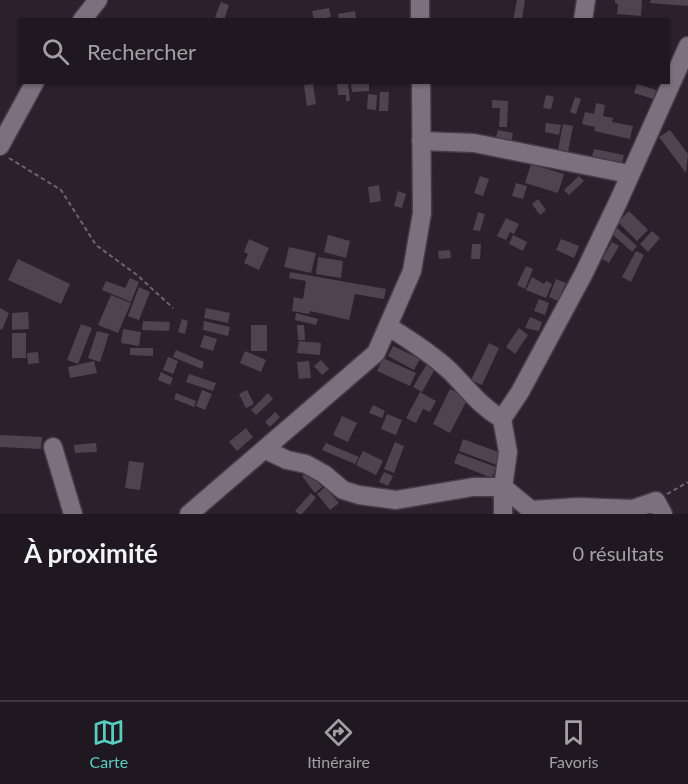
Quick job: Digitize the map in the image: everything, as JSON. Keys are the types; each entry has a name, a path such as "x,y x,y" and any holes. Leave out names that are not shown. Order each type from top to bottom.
{"street":[{"path":"84,18 98,0"},
{"path":"420,0 420,18"},
{"path":"583,18 586,0"},
{"path":"503,514 503,487 508,452 502,419 520,392 584,273 688,46"},
{"path":"4,151 34,84"},
{"path":"189,514 376,353 412,271 422,213 421,84"},
{"path":"421,141 474,143 629,174"},
{"path":"388,327 420,347 449,370 483,408 502,419"},
{"path":"53,447 73,514"},
{"path":"266,450 287,460 306,464 324,474 343,490 359,495 396,500 472,487 503,487 531,510 579,507 659,508"}],"path":[{"path":"4,151 60,190 96,245 136,275 173,309"},
{"path":"659,508 688,482"}],"building":[{"path":"517,0 525,0 522,18 513,18"},
{"path":"615,0 642,0 641,16 617,14 618,4"},
{"path":"651,0 688,0 688,6 650,3"},
{"path":"221,2 229,5 225,18 215,17"},
{"path":"329,8 331,17 314,18 312,11"},
{"path":"355,11 356,18 339,18 338,14"},
{"path":"313,84 316,104 307,106 304,85"},
{"path":"337,84 348,84 350,101 346,101 346,95 338,95"},
{"path":"351,84 369,84 369,91 352,92"},
{"path":"637,84 656,90 654,99 634,93"},
{"path":"380,92 389,92 388,111 379,111"},
{"path":"368,94 377,95 376,110 367,109"},
{"path":"546,95 554,97 551,109 543,108"},
{"path":"575,97 581,99 576,114 570,112"},
{"path":"492,100 508,101 507,127 499,127 500,108 492,108"},
{"path":"596,103 605,105 603,116 613,118 612,122 633,126 630,139 594,131 595,127 582,124 585,112 594,114"},
{"path":"546,123 561,125 559,135 545,132"},
{"path":"563,124 573,126 568,152 558,150"},
{"path":"498,130 513,133 511,144 495,141"},
{"path":"670,130 688,154 686,173 659,137"},
{"path":"594,149 624,155 622,164 592,157"},
{"path":"531,164 564,174 558,193 525,183"},
{"path":"480,176 489,179 483,196 474,193"},
{"path":"579,176 584,181 569,195 564,190"},
{"path":"516,183 527,186 523,199 512,196"},
{"path":"379,185 381,201 370,203 368,187"},
{"path":"398,191 406,194 402,208 394,206"},
{"path":"538,199 546,210 540,215 532,204"},
{"path":"629,211 648,230 637,241 618,222"},
{"path":"478,212 485,214 480,231 473,230"},
{"path":"506,218 519,224 514,234 510,232 506,240 497,236"},
{"path":"616,227 637,246 632,252 611,233"},
{"path":"652,231 660,238 648,252 640,244"},
{"path":"328,235 350,241 346,258 324,252"},
{"path":"513,235 527,242 523,251 509,244"},
{"path":"249,239 269,248 259,270 244,263 248,254 244,252"},
{"path":"561,239 579,246 574,258 556,250"},
{"path":"612,242 619,246 609,263 602,259"},
{"path":"472,244 481,244 480,259 471,259"},
{"path":"289,247 316,253 311,273 284,267"},
{"path":"450,250 451,258 439,259 438,251"},
{"path":"636,251 644,255 631,282 622,277"},
{"path":"318,257 343,261 341,278 316,274"},
{"path":"18,259 70,284 61,304 8,280"},
{"path":"526,266 533,269 525,289 517,285"},
{"path":"290,272 386,289 384,299 355,294 349,320 310,311 309,314 292,311 294,297 303,299 306,281 289,278"},
{"path":"532,277 544,284 546,281 552,284 546,298 526,290"},
{"path":"130,278 139,282 131,302 102,290 106,281 125,288"},
{"path":"556,279 566,283 558,301 549,297"},
{"path":"139,287 150,292 139,320 128,316"},
{"path":"111,295 131,303 118,333 98,325"},
{"path":"539,299 549,303 545,315 534,311"},
{"path":"0,308 9,313 2,330 0,329"},
{"path":"206,308 230,313 228,323 204,318"},
{"path":"28,312 29,329 12,330 12,313"},
{"path":"296,313 318,319 316,325 295,320"},
{"path":"530,317 542,322 539,331 525,328"},
{"path":"182,319 188,321 185,334 178,332"},
{"path":"143,321 170,322 169,331 142,330"},
{"path":"204,321 230,327 228,336 203,330"},
{"path":"81,324 92,328 78,364 67,360"},
{"path":"251,325 267,325 267,351 251,351"},
{"path":"297,325 304,325 305,340 298,340"},
{"path":"519,328 528,335 515,354 506,347"},
{"path":"123,329 141,332 139,346 121,343"},
{"path":"97,331 109,334 100,362 88,358"},
{"path":"12,333 26,333 26,358 12,358"},
{"path":"204,335 217,339 213,351 200,347"},
{"path":"299,341 321,343 320,355 297,353"},
{"path":"489,343 499,348 482,385 471,380"},
{"path":"393,346 420,359 414,370 388,356"},
{"path":"130,348 153,348 153,356 130,355"},
{"path":"176,350 204,362 202,369 173,357"},
{"path":"245,351 266,360 261,372 240,363"},
{"path":"38,352 39,363 28,364 27,353"},
{"path":"168,357 178,361 173,374 163,370"},
{"path":"383,358 416,373 410,386 377,371"},
{"path":"321,360 329,369 322,375 314,366"},
{"path":"94,361 97,373 70,378 68,367"},
{"path":"309,361 311,378 299,379 297,362"},
{"path":"428,362 436,367 422,392 413,387"},
{"path":"161,372 173,378 170,385 158,380"},
{"path":"189,374 216,383 213,391 186,382"},
{"path":"450,389 468,398 450,433 433,424"},
{"path":"202,390 212,394 205,410 196,406"},
{"path":"247,390 254,404 246,408 239,394"},
{"path":"420,392 436,401 430,412 423,409 416,423 406,418"},
{"path":"176,393 196,401 194,407 174,399"},
{"path":"268,393 273,399 256,415 251,410"},
{"path":"373,405 385,411 382,418 369,413"},
{"path":"275,412 280,417 270,427 265,422"},
{"path":"387,414 402,420 396,435 381,429"},
{"path":"342,416 357,423 348,442 333,435"},
{"path":"246,428 253,437 237,451 229,442"},
{"path":"0,435 42,437 41,449 0,447"},
{"path":"463,439 501,453 497,465 459,451"},
{"path":"395,442 404,446 394,473 384,469"},
{"path":"96,443 97,452 75,453 74,445"},
{"path":"326,443 359,457 355,464 322,450"},
{"path":"363,451 383,461 376,475 356,465"},
{"path":"458,453 496,467 492,478 454,463"},
{"path":"129,461 144,463 140,490 125,488"},
{"path":"310,470 322,487 315,493 302,476"},
{"path":"384,472 393,476 388,486 379,482"},
{"path":"325,487 339,503 330,510 317,494"},
{"path":"311,493 316,498 302,514 299,514 295,511"}]}
